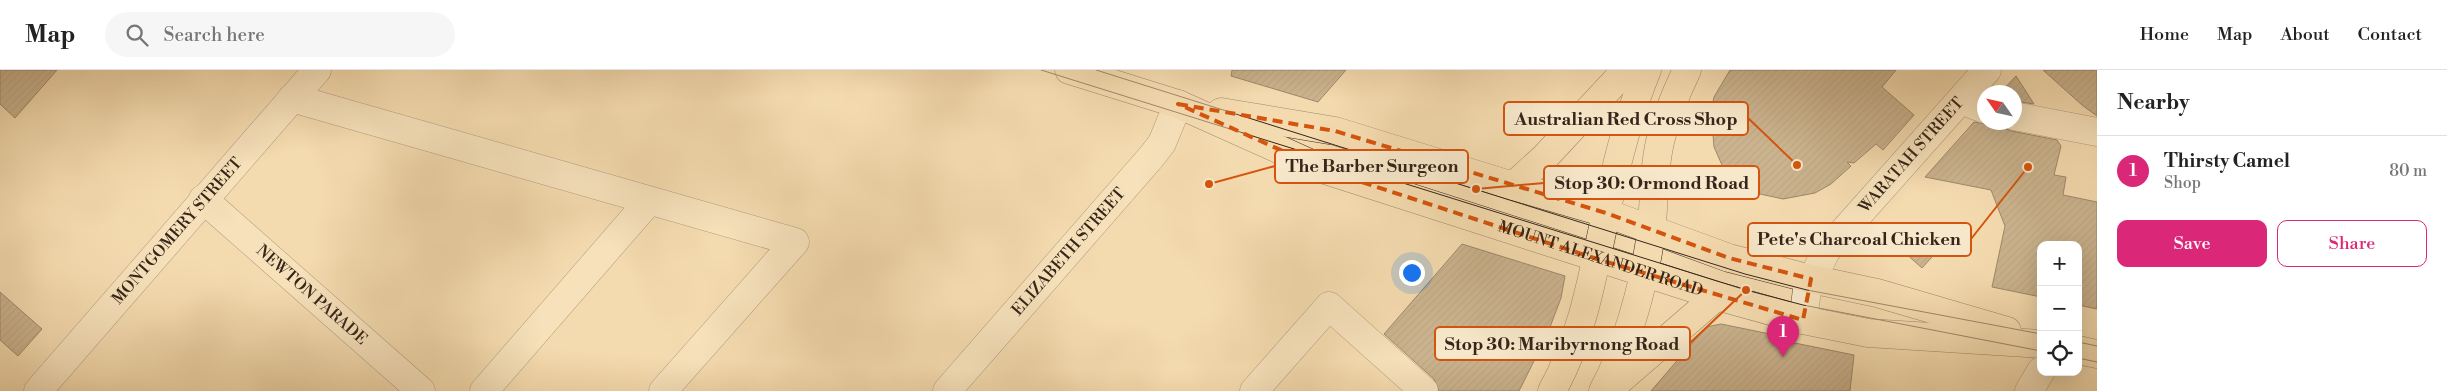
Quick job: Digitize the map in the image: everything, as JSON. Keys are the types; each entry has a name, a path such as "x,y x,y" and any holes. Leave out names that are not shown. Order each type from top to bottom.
{"main road":[{"name":"MOUNT ALEXANDER ROAD","path":"1069,70 1096,74 1178,104 1326,170 1596,259 1717,296 1803,320 1868,333 2037,342"},
{"path":"1513,186 1545,157 1626,70"},
{"path":"1552,391 1565,367 1581,320 1623,141 1647,70"},
{"path":"1603,391 1614,370 1631,323 1651,230 1653,183 1662,135 1674,98 1687,70"},
{"name":"MOUNT ALEXANDER ROAD","path":"1178,104 1335,130 1606,213 1729,258 1811,279 1877,293 2037,341"},
{"path":"1607,391 1717,296"},
{"path":"2082,351 2097,354"}],"street":[{"name":"MONTGOMERY STREET","path":"38,391 317,70"},
{"name":"WARATAH STREET","path":"1803,320 1803,305 1811,279 1826,250 1973,104 1987,70"},
{"path":"292,98 795,242 663,391"},
{"name":"ELIZABETH STREET","path":"947,391 1152,156 1162,143 1178,104"},
{"path":"2022,118 2097,132"},
{"name":"NEWTON PARADE","path":"204,199 421,391"},
{"path":"484,391 649,201"},
{"path":"1254,391 1329,306 1424,391"},
{"path":"2029,391 2038,376"}],"highlighted area":[{"path":"1178,104 1335,131 1606,213 1729,258 1811,279 1803,320 1597,259 1325,170"}],"building":[{"path":"0,70 57,70 15,118 0,104"},
{"path":"1232,70 1346,70 1318,102 1231,76"},
{"path":"1730,70 1896,70 1882,87 1914,115 1883,150 1876,144 1854,163 1847,162 1851,166 1831,184 1815,193 1783,199 1760,194 1732,176 1722,165 1714,147 1711,111 1714,97"},
{"path":"2043,70 2097,70 2097,116 2082,105"},
{"path":"2016,76 2022,85 2008,85"},
{"path":"2022,85 2034,104 2022,102"},
{"path":"1974,122 1977,122 1977,130 2009,130 2057,140 2061,146 2054,175 2066,177 2063,195 2097,202 2097,309 2082,306 2082,241 2037,241 2037,296 1992,287 2005,226 1991,190 1925,177"},
{"path":"1914,223 1941,247 1922,268 1895,244"},
{"path":"1462,244 1565,276 1561,298 1547,335 1519,391 1439,391 1434,379 1384,334"},
{"path":"0,292 42,329 18,356 0,340"},
{"path":"1721,324 1770,334 1770,338 1854,355 1850,391 1651,391 1706,327"}],"tram line":[{"path":"1041,70 1746,290 1803,305 2037,350"},
{"path":"1096,70 1745,274 1807,290 2037,333"},
{"path":"2082,343 2097,346"},
{"path":"2082,359 2097,362"}],"place":[{"name":"Australian Red Cross Shop","path":"1797,165"},
{"name":"Pete's Charcoal Chicken","path":"2028,167"},
{"name":"The Barber Surgeon","path":"1209,184"},
{"name":"Stop 30: Ormond Road","path":"1476,189"},
{"name":"Stop 30: Maribyrnong Road","path":"1746,290"},
{"name":"Thirsty Camel","path":"1783,357"}]}
